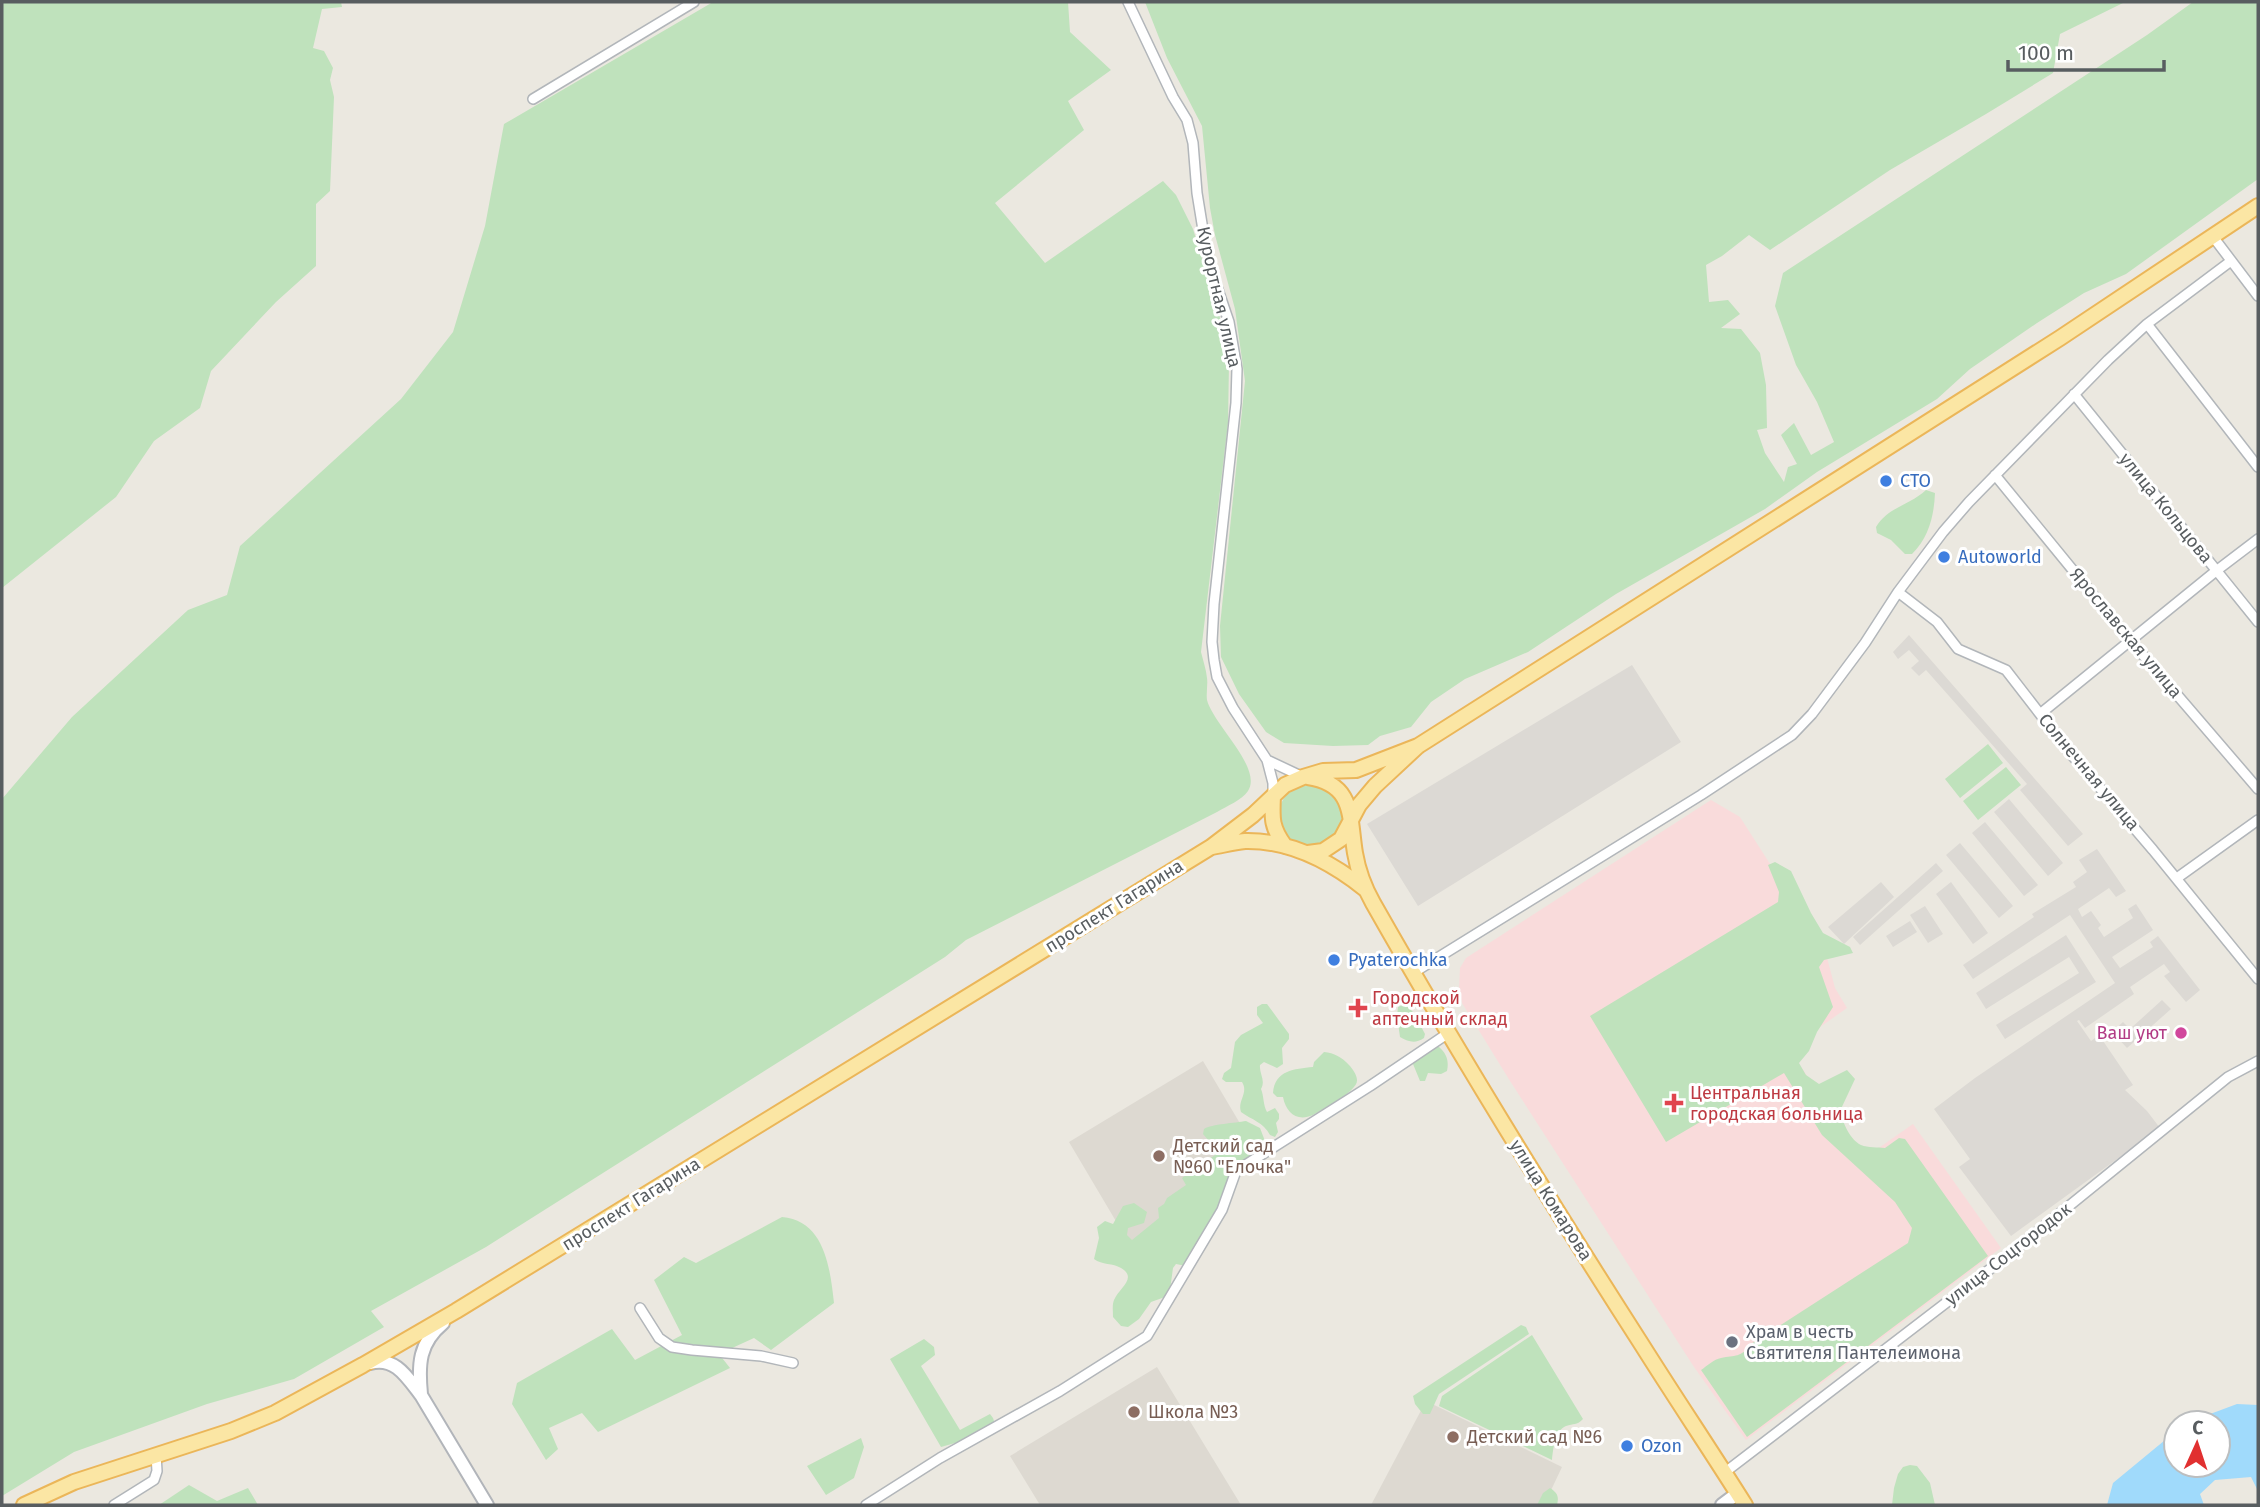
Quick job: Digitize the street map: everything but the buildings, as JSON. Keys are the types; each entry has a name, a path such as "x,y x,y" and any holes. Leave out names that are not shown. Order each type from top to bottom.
{"main road":[{"path":"1308,853 1323,851 1341,839 1359,805 1375,786 1418,746 2049,345 2214,238 2258,206"},
{"path":"1366,890 1330,864 1285,846 1275,832 1272,819 1273,796 1285,785 1303,777 1323,771 1356,770 1418,746"},
{"path":"1303,777 1328,782 1337,788 1352,818 1354,851 1366,890"},
{"name":"проспект Гагарина","path":"24,1505 74,1482 231,1431 275,1413 363,1365 457,1311 1211,847 1273,796"},
{"name":"проспект Гагарина","path":"1211,847 1245,841 1285,846"},
{"name":"улица Комарова","path":"1366,890 1447,1034 1741,1499"},
{"path":"421,1395 419,1379 422,1349 431,1333 457,1311"},
{"path":"363,1365 386,1361 398,1368 421,1395 487,1505"},
{"path":"1722,1505 1741,1499"}],"street":[{"path":"533,99 694,2"},
{"name":"Курортная улица","path":"1128,2 1173,97 1187,120 1193,143 1204,236 1211,269 1228,322 1237,369 1236,403 1212,642 1217,677 1233,708 1267,760 1273,783 1273,796"},
{"path":"2214,238 2258,296"},
{"path":"1413,973 1693,800 1792,735 1830,691 1943,532 1995,475 2147,324 2231,261"},
{"path":"2147,324 2258,467"},
{"name":"улица Кольцова","path":"2074,394 2258,622"},
{"name":"Ярославская улица","path":"1995,475 2130,640 2258,789"},
{"path":"2040,714 2216,570 2258,539"},
{"name":"Солнечная улица","path":"1898,592 1937,622 1958,649 2006,670 2071,754 2177,878 2258,979"},
{"path":"1267,760 1303,777"},
{"path":"2177,878 2258,820"},
{"path":"866,1505 940,1458 1060,1391 1147,1336 1222,1210 1236,1171 1447,1034"},
{"name":"улица Соцгородок","path":"1724,1473 2011,1253 2228,1077 2258,1061"},
{"path":"640,1308 659,1338 673,1347 761,1356 793,1363"},
{"path":"114,1505 154,1480 157,1471 156,1455"}],"shaded area":[{"path":"1909,635 2083,834 2068,846 2020,790 2027,784 1926,670 1919,676 1911,668 1919,661 1909,650 1898,659 1893,652"},
{"path":"1632,665 1681,742 1418,906 1367,824"},
{"path":"2009,799 2063,863 2048,876 1994,812"},
{"name":"Центральная городская больница","path":"1711,800 1740,817 1825,950 1835,988 1847,1008 1789,1049 1863,1159 1913,1124 2001,1248 1746,1440 1694,1367 1510,1081 1462,1003 1459,988 1460,968 1466,958"},
{"path":"1985,822 2038,885 2024,896 1972,833"},
{"path":"1960,843 2013,906 1999,918 1946,855"},
{"path":"2097,849 2126,891 2116,897 2109,888 2078,909 2082,917 2091,911 2101,925 2098,928 2104,937 2133,918 2128,909 2136,904 2153,930 2112,957 2120,968 2153,947 2150,942 2158,936 2200,990 2186,1002 2164,976 2170,972 2164,964 2130,987 2134,994 2085,1028 2077,1021 2091,1041 2099,1035 2133,1085 2125,1090 2160,1128 2011,1236 1959,1167 1970,1159 1934,1109 2115,983 2070,915 1973,979 1963,965 2034,917 2032,914 2076,887 2073,882 2087,872 2079,860"},
{"path":"1936,863 1943,871 1860,945 1853,937"},
{"path":"1881,882 1894,897 1844,944 1828,927"},
{"path":"1951,882 1988,933 1973,944 1936,894"},
{"path":"1925,906 1943,934 1928,943 1910,915"},
{"path":"1910,921 1917,932 1893,947 1886,936"},
{"path":"2066,935 2096,982 2005,1039 1996,1025 2079,973 2069,957 1986,1009 1976,993"},
{"path":"2162,1000 2171,1009 2127,1048 2112,1032 2123,1022 2130,1029"},
{"name":"Детский сад №60 \"Елочка\"","path":"1203,1061 1254,1147 1136,1255 1069,1142"},
{"name":"Школа №3","path":"1157,1367 1241,1505 1040,1505 1010,1456"},
{"name":"Детский сад №6","path":"1426,1401 1562,1467 1544,1505 1371,1505"}],"green space":[{"path":"2,2 341,2 342,7 322,9 313,48 324,51 333,68 330,80 334,97 330,191 316,204 316,266 276,302 211,371 200,408 154,441 116,497 2,588"},
{"path":"713,2 1068,2 1070,32 1111,70 1068,101 1084,130 995,203 1045,263 1163,181 1176,195 1193,229 1223,328 1229,363 1228,423 1201,652 1207,678 1207,700 1249,770 1251,781 1248,791 1217,812 966,940 945,957 486,1247 371,1311 384,1327 294,1379 207,1404 74,1452 2,1496 2,799 72,717 188,610 227,595 240,546 401,399 453,332 485,226 504,124"},
{"path":"1145,2 2125,2 2060,34 2053,73 1890,170 1770,250 1749,235 1706,265 1709,302 1728,300 1740,314 1721,328 1741,329 1760,353 1766,385 1767,428 1757,430 1765,453 1784,482 1788,467 1797,464 1781,435 1794,423 1811,455 1834,442 1817,402 1796,365 1775,306 1783,273 2147,35 2193,2 2258,2 2258,179 2126,274 2084,293 2037,323 1970,369 1937,399 1817,472 1765,509 1616,594 1528,652 1465,679 1431,702 1411,727 1380,736 1368,745 1284,743 1266,732 1239,694 1221,657 1220,626 1245,381 1235,309 1210,208 1202,126 1167,58"},
{"path":"1926,490 1935,493 1930,526 1923,541 1912,554 1905,554 1891,540 1877,533 1876,527 1893,510"},
{"path":"1988,744 2003,763 1960,798 1945,779"},
{"path":"2006,767 2021,785 1978,820 1963,801"},
{"path":"1310,785 1328,791 1336,799 1342,817 1336,835 1328,843 1310,849 1292,843 1284,835 1278,817 1284,799 1292,791"},
{"path":"1775,862 1791,871 1823,933 1850,947 1853,953 1824,960 1819,967 1833,1007 1809,1051 1799,1063 1806,1075 1819,1084 1847,1070 1855,1079 1840,1111 1850,1135 1861,1145 1885,1148 1899,1138 1905,1139 1988,1256 1747,1437 1701,1370 1718,1359 1741,1354 1751,1344 1908,1243 1912,1228 1895,1202 1822,1135 1784,1073 1666,1142 1590,1016 1778,902 1779,892 1768,865"},
{"path":"1267,1004 1289,1034 1289,1039 1282,1048 1283,1064 1277,1068 1264,1062 1260,1065 1263,1083 1261,1089 1267,1112 1275,1108 1279,1114 1275,1137 1261,1124 1241,1112 1244,1090 1242,1082 1226,1082 1222,1079 1224,1073 1231,1068 1235,1042 1241,1035 1263,1023 1257,1015 1257,1007"},
{"path":"1405,1004 1414,1013 1425,1034 1424,1038 1415,1042 1400,1037 1398,1007"},
{"path":"1432,1047 1439,1047 1444,1052 1447,1071 1441,1074 1428,1073 1425,1081 1420,1081 1413,1064"},
{"path":"1324,1052 1338,1056 1346,1062 1356,1076 1356,1084 1339,1099 1313,1115 1297,1117 1287,1108 1283,1097 1277,1097 1273,1093 1277,1080 1287,1072 1313,1067 1314,1062"},
{"path":"1246,1121 1260,1128 1268,1149 1234,1170 1221,1208 1186,1266 1176,1264 1173,1268 1170,1290 1165,1297 1151,1302 1139,1319 1128,1327 1121,1326 1113,1317 1113,1304 1128,1276 1118,1266 1094,1259 1099,1238 1097,1227 1105,1221 1113,1224 1123,1206 1134,1203 1147,1212 1144,1223 1128,1228 1127,1235 1132,1240 1159,1218 1158,1208 1167,1198 1186,1185 1182,1178 1215,1155 1215,1148 1203,1134 1204,1129"},
{"path":"782,1217 796,1220 808,1227 823,1248 834,1303 771,1350 754,1338 719,1354 730,1368 598,1432 582,1413 549,1428 558,1449 546,1460 512,1404 517,1383 612,1329 635,1360 682,1335 654,1280 684,1257 696,1263"},
{"path":"1521,1325 1526,1327 1529,1334 1439,1394 1430,1414 1423,1414 1415,1404 1413,1396"},
{"path":"1532,1335 1583,1419 1562,1428 1555,1441 1552,1460 1439,1406 1442,1396"},
{"path":"924,1339 934,1347 935,1355 921,1366 960,1430 990,1414 995,1424 962,1441 941,1447 890,1359"},
{"path":"861,1438 864,1447 854,1478 826,1495 807,1466"},
{"path":"1917,1466 1930,1483 1935,1505 1892,1505 1898,1474 1903,1467"},
{"path":"189,1485 217,1501 248,1488 258,1505 159,1505"},
{"path":"1550,1488 1557,1495 1557,1505 1537,1505 1543,1493"}],"water":[{"path":"2237,1404 2258,1405 2258,1491 2251,1477 2232,1479 2232,1409 2224,1409"},
{"path":"2162,1443 2162,1479 2227,1479 2215,1480 2200,1494 2204,1505 2107,1505 2113,1483"}],"place":[{"name":"СТО","path":"1886,481"},
{"name":"Autoworld","path":"1944,557"},
{"name":"Pyaterochka","path":"1334,960"},
{"name":"Городской аптечный склад","path":"1358,1008"},
{"name":"Ваш уют","path":"2181,1033"},
{"name":"Центральная городская больница","path":"1674,1103"},
{"name":"Детский сад №60 \"Елочка\"","path":"1159,1156"},
{"name":"Храм в честь Святителя Пантелеимона","path":"1732,1342"},
{"name":"Школа №3","path":"1134,1412"},
{"name":"Детский сад №6","path":"1453,1437"},
{"name":"Ozon","path":"1627,1446"}]}
